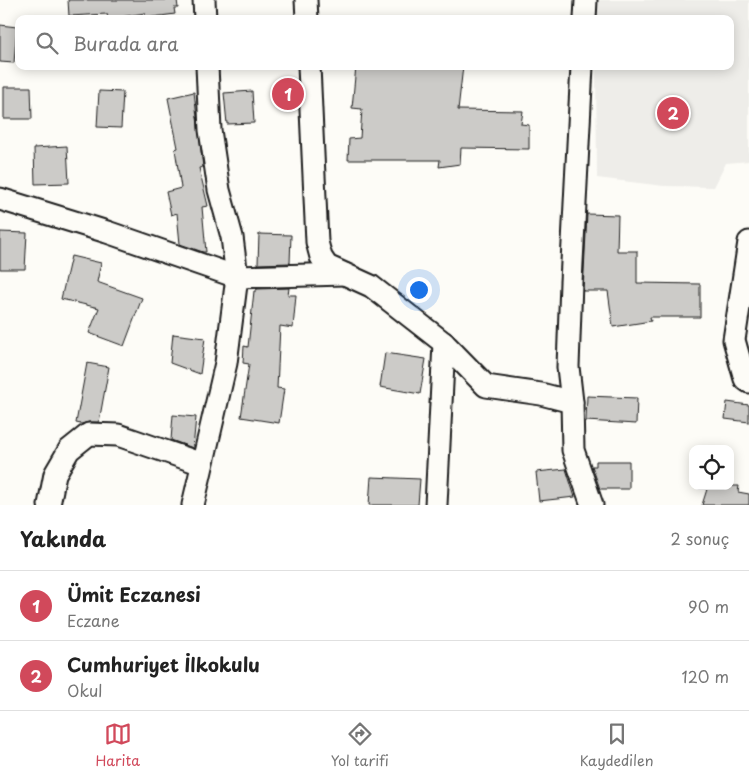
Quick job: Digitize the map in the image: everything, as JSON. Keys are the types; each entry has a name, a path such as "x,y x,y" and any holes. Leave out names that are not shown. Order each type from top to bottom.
{"street":[{"path":"204,0 205,15"},
{"path":"306,0 307,15"},
{"path":"585,15 586,0"},
{"path":"193,505 226,364 238,277 232,237 219,190 210,130 208,70"},
{"path":"310,70 318,242 320,257 327,266 371,286 444,343 486,386 541,394 572,402"},
{"path":"582,70 570,291 568,367 574,450 592,505"},
{"path":"0,199 107,232 238,277 345,274"},
{"path":"749,242 734,340 745,379 749,382"},
{"path":"436,505 444,343"},
{"path":"49,505 55,474 69,450 89,434 118,436 202,464"}],"shaded area":[{"path":"595,0 749,0 749,161 726,163 714,187 664,186 597,178 596,70 734,70 734,15 595,15"}],"building":[{"path":"68,0 177,0 178,8 174,8 175,14 168,15 145,15 145,13 133,15 69,15"},
{"path":"0,25 15,27 14,63 0,62"},
{"path":"356,70 463,70 458,110 523,111 521,124 529,125 529,149 461,148 460,164 439,167 440,160 348,160 349,139 360,138 362,109 352,108"},
{"path":"4,87 31,87 32,119 4,119"},
{"path":"99,91 123,92 121,128 97,127"},
{"path":"252,91 254,123 227,124 224,93"},
{"path":"194,92 203,167 199,168 208,206 202,207 206,252 180,244 177,213 171,215 166,192 181,188 175,149 178,148 168,98"},
{"path":"67,146 69,183 35,184 34,148"},
{"path":"587,214 618,215 617,251 637,251 637,283 700,284 700,317 650,317 651,321 613,327 608,291 583,291"},
{"path":"0,232 27,233 25,269 0,269"},
{"path":"259,234 291,235 290,263 258,264"},
{"path":"71,256 101,263 97,282 142,298 124,346 89,333 99,308 61,299"},
{"path":"289,288 288,295 296,295 293,328 280,326 277,388 284,389 279,423 241,417 249,364 243,363 244,346 248,347 254,291 257,289"},
{"path":"173,334 205,338 200,374 170,363"},
{"path":"385,353 426,359 420,394 380,387"},
{"path":"87,363 109,367 99,422 81,424 76,423"},
{"path":"587,396 637,398 636,424 586,421"},
{"path":"727,402 749,405 749,422 725,419"},
{"path":"173,415 196,417 193,448 171,440"},
{"path":"596,461 629,461 629,489 600,489 592,466 596,466"},
{"path":"566,469 575,497 539,501 536,472"},
{"path":"371,477 420,479 418,505 369,505"},
{"path":"734,486 739,486 738,492 749,494 749,505 702,505 707,490 734,490"}],"place":[{"name":"Ümit Eczanesi","path":"288,94"},
{"name":"Cumhuriyet İlkokulu","path":"673,113"}]}
